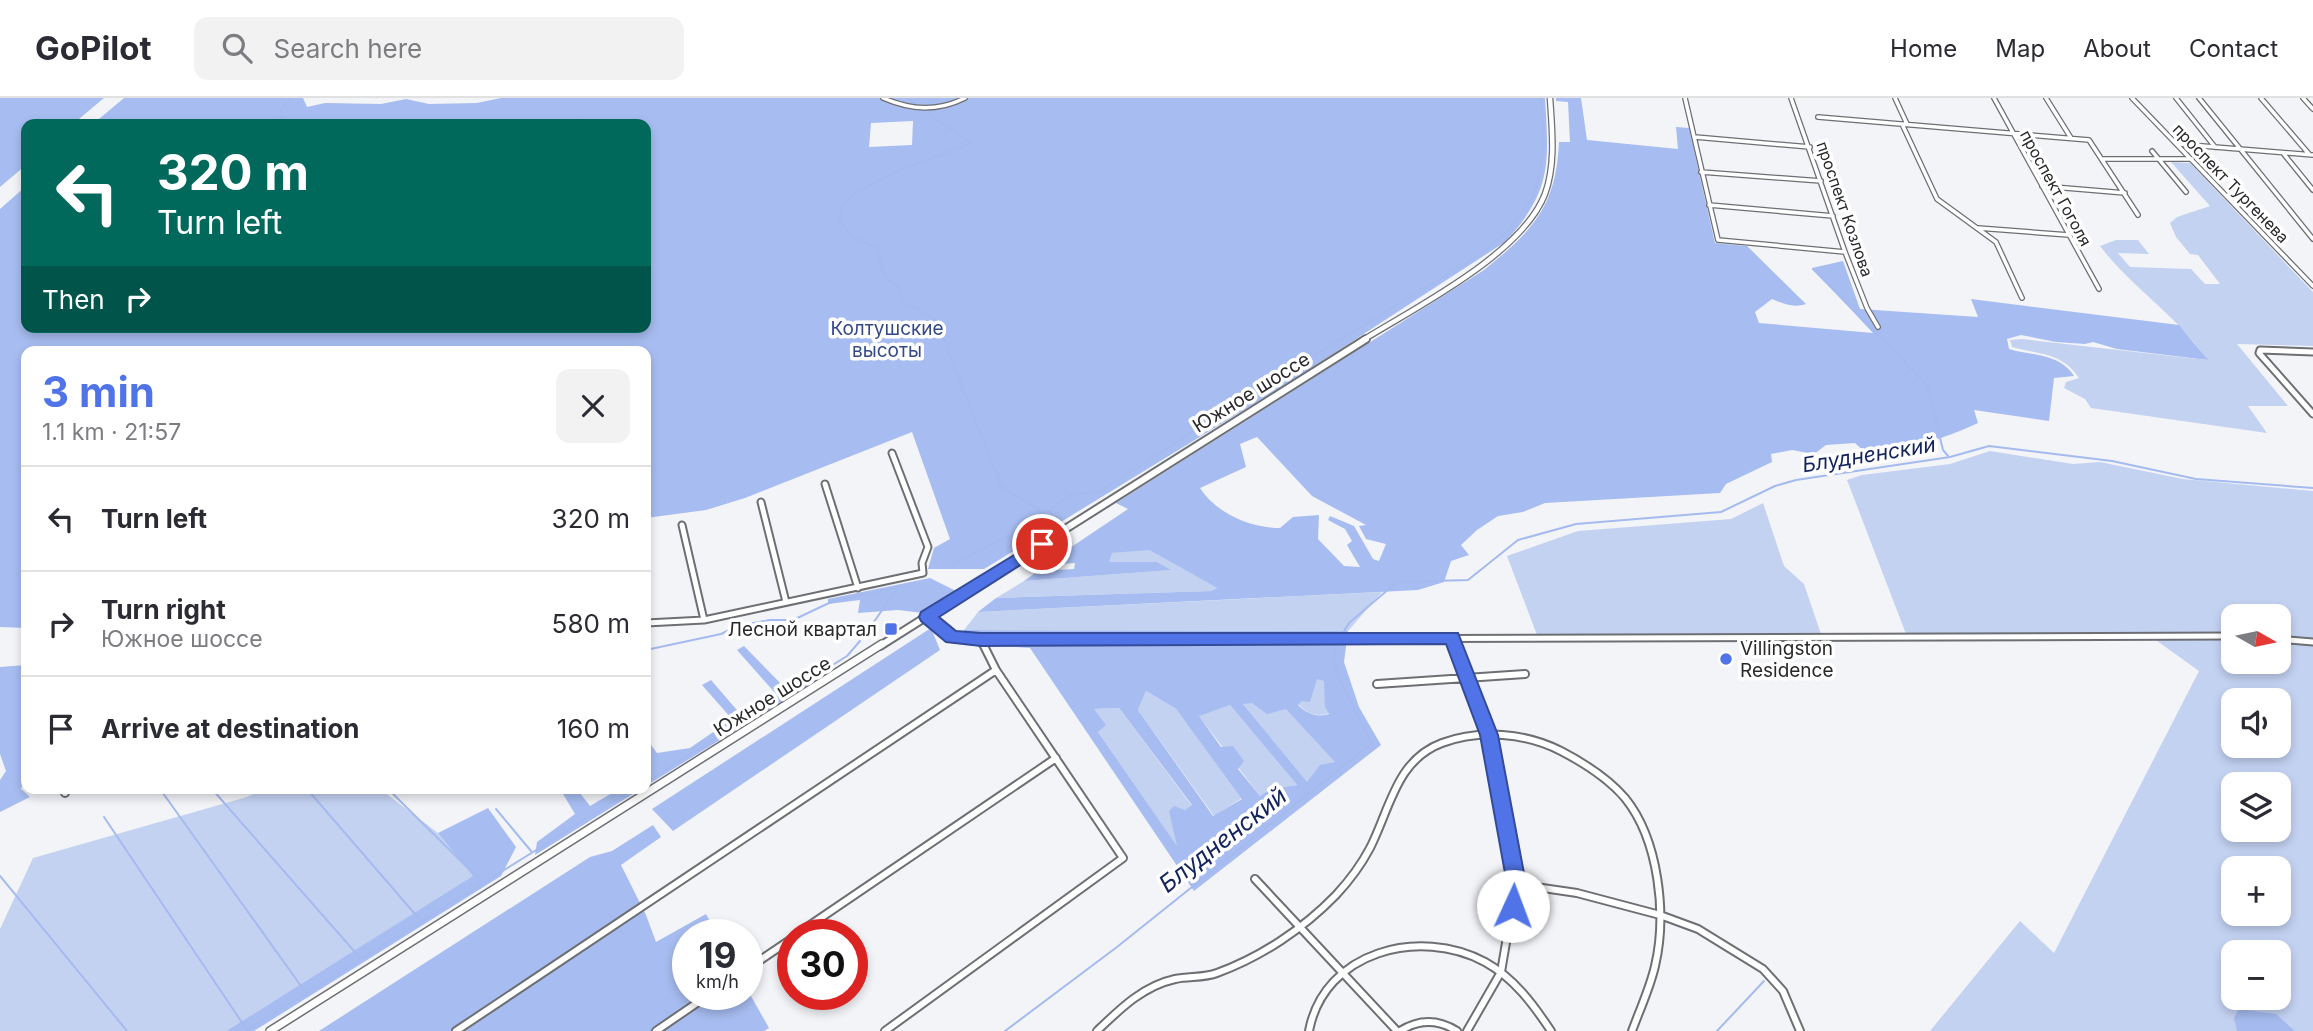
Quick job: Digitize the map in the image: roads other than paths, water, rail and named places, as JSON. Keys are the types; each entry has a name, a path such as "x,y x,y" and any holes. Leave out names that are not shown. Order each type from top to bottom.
{"street":[{"path":"883,98 897,105 918,109 954,104 965,98"},
{"name":"Южное шоссе","path":"651,791 1479,267 1509,244 1531,219 1547,191 1552,173 1553,143 1550,98"},
{"path":"1685,98 1718,240 1845,252"},
{"name":"проспект Козлова","path":"1791,98 1845,252 1867,308 1878,327"},
{"path":"1895,98 1937,199 1996,242 2022,298"},
{"name":"проспект Гоголя","path":"1994,98 2099,289"},
{"path":"2046,98 2071,138"},
{"name":"проспект Тургенева","path":"2132,98 2313,286"},
{"path":"2176,98 2215,147"},
{"path":"2199,98 2313,239"},
{"path":"2262,98 2311,155"},
{"path":"2303,98 2313,109"},
{"path":"1818,117 2089,141 2138,215"},
{"path":"1695,137 1810,147"},
{"path":"2178,144 2311,155"},
{"path":"2152,150 2186,192"},
{"path":"2283,153 2313,190"},
{"path":"2103,159 2192,159"},
{"path":"1701,172 1821,181"},
{"path":"2042,186 2124,193"},
{"path":"1709,205 1833,216"},
{"path":"1976,228 2069,235"},
{"path":"2313,352 2260,350 2259,353 2313,414"},
{"path":"651,623 704,620 923,573 922,563 928,547 892,453"},
{"path":"825,484 858,588"},
{"path":"761,502 786,603"},
{"path":"682,525 704,620"},
{"path":"927,617 951,637 981,640 2221,636"},
{"path":"1452,638 1489,735 1516,884 1501,972 1467,1031"},
{"path":"885,1031 1123,858 996,670 981,640"},
{"path":"2291,640 2313,642"},
{"path":"456,1031 996,670"},
{"path":"1377,684 1525,674"},
{"path":"1097,1031 1127,1001 1172,979 1215,974 1272,946 1301,927 1337,894 1369,849 1398,778 1414,760 1442,743 1489,735 1522,737 1556,748 1598,773 1631,806 1648,842 1660,915 1657,958 1632,1031"},
{"path":"819,919 1056,758"},
{"name":"Южное шоссе","path":"270,1031 646,794"},
{"path":"1255,879 1399,1031 1409,1024 1423,1021 1437,1021 1457,1031"},
{"path":"1516,884 1577,893 1660,915 1698,929 1763,969 1783,991 1800,1031"},
{"path":"1309,1031 1311,1020 1328,987 1354,962 1388,947 1426,944 1465,953 1501,972 1531,999 1551,1031"},
{"path":"656,1031 687,1010"}],"waterway":[{"path":"284,119 279,113 291,98"},
{"path":"908,98 918,107"},
{"path":"923,106 937,98"},
{"path":"1045,514 1070,495 1100,491 1306,360 1478,256 1509,230 1532,199 1544,143 1541,98"},
{"path":"923,110 971,143 893,173 856,193 842,205 839,221 856,239 876,247 886,278 898,287 904,303 936,319 1001,486 1045,514"},
{"path":"577,111 582,114"},
{"path":"1813,269 1927,385 1943,450 1948,456"},
{"name":"Блудненский","path":"1343,633 1349,623 1397,582 1468,580 1518,540 1576,524 1721,512 1775,486 1796,480 1950,457 1989,446 2112,461 2196,479 2313,488"},
{"path":"954,564 1031,524 1045,514"},
{"path":"651,649 721,634 737,626 770,620 793,620 829,603 909,584"},
{"path":"867,632 898,587"},
{"path":"651,779 847,656 860,641"},
{"name":"Блудненский","path":"1005,1031 1117,947 1372,743 1340,681 1333,657 1339,642"},
{"path":"164,794 306,993"},
{"path":"216,794 361,959"},
{"path":"311,794 421,921"},
{"path":"393,794 482,882"},
{"path":"246,1031 626,794"},
{"path":"496,809 531,851"},
{"path":"104,817 247,1030"},
{"path":"0,876 127,1031"},
{"path":"1717,1031 1764,981"}],"place":[{"name":"Лесной квартал","path":"891,629"},
{"name":"Villingston Residence","path":"1726,659"}],"park label":[{"name":"Колтушские высоты","path":"887,339"}]}
